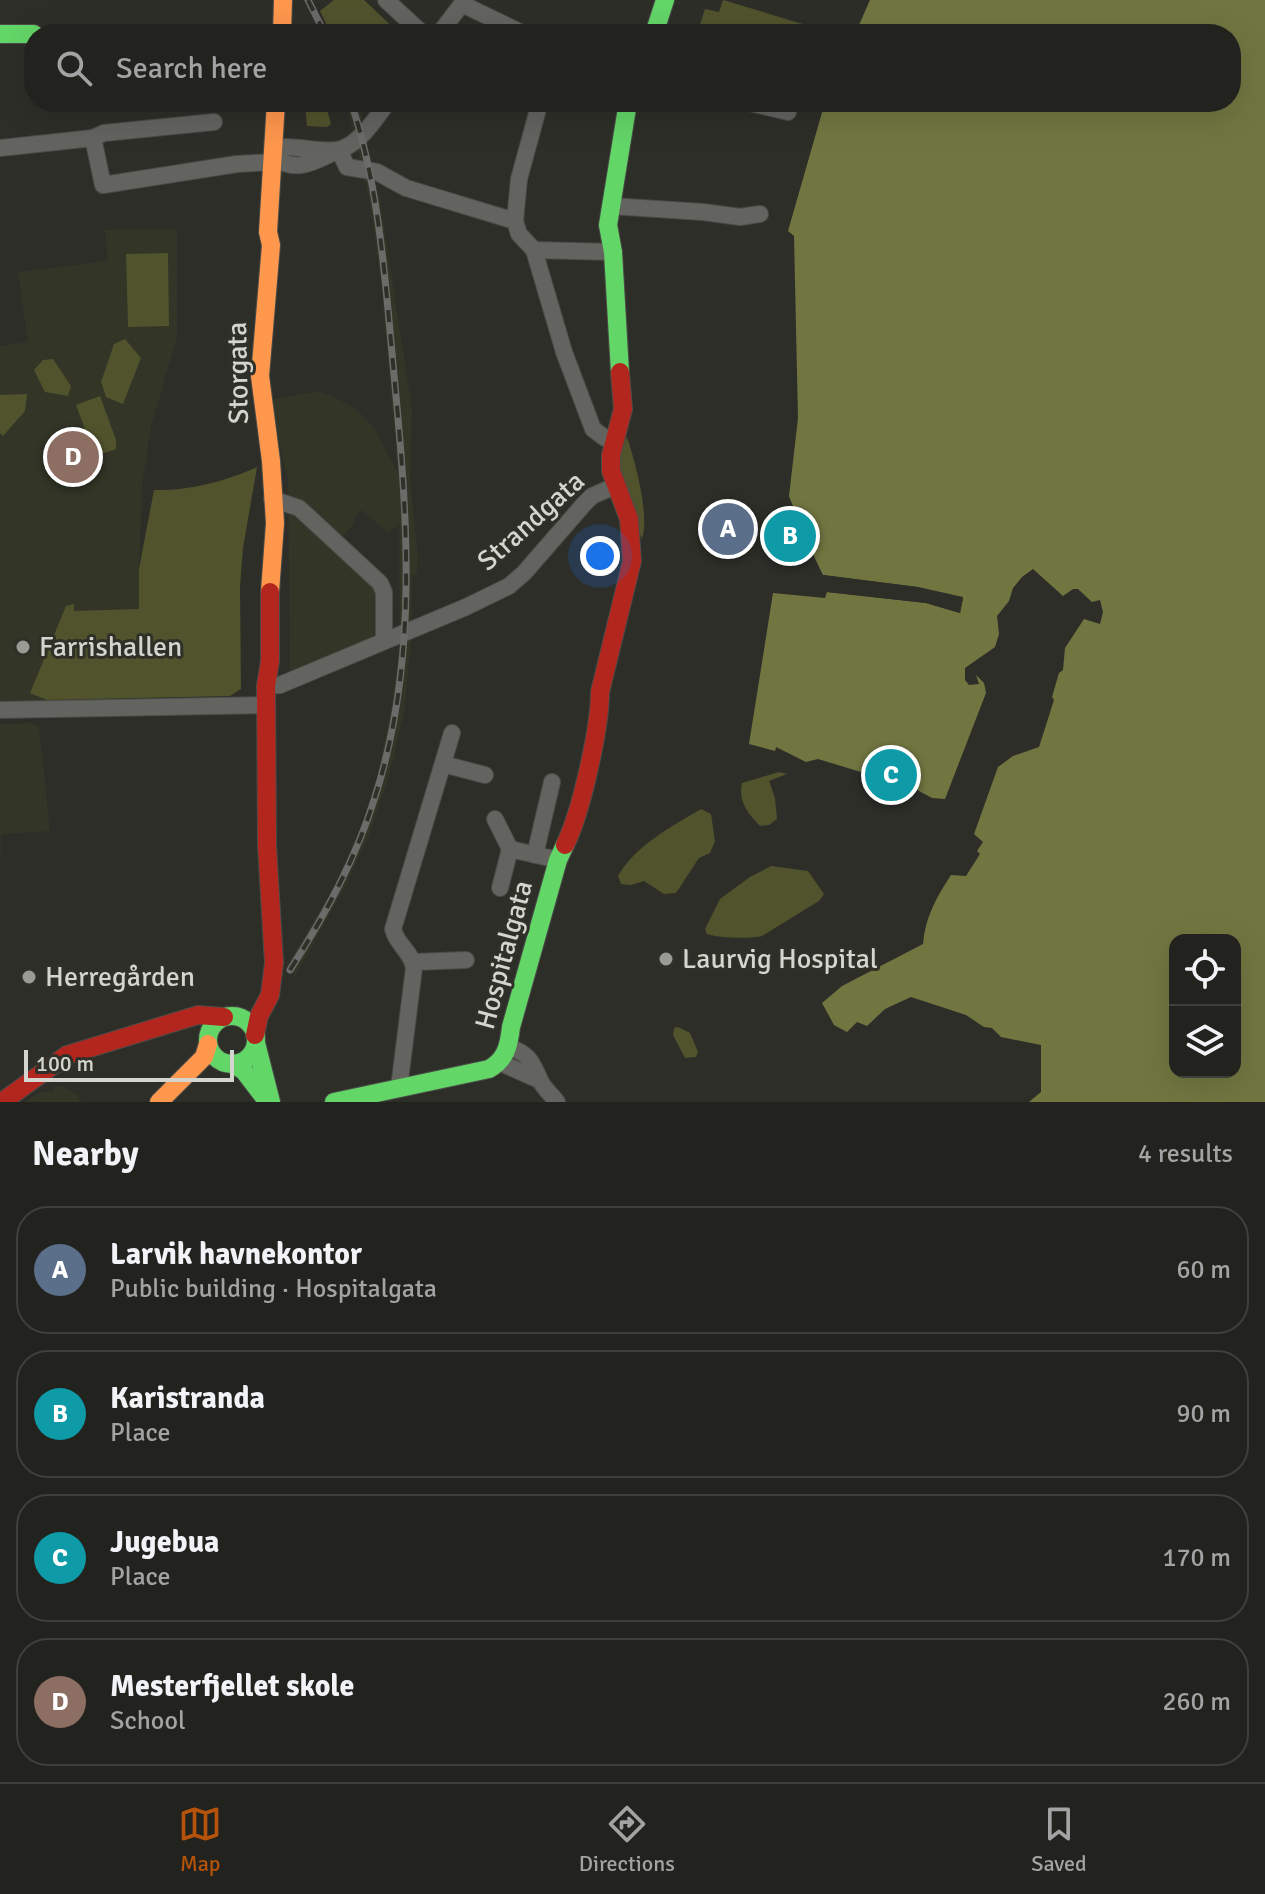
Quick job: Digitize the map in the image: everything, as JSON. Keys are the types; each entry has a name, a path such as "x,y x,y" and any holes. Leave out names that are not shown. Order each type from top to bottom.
{"main road":[{"path":"282,24 283,0"},
{"path":"657,24 665,0"},
{"path":"0,34 24,34"},
{"name":"Storgata","path":"277,112 279,158"},
{"name":"Storgata","path":"256,1039 259,1016 270,995 274,963 267,845 266,686 258,660 258,572 264,525 272,499 271,461 260,376 271,245 268,232 284,112"},
{"name":"Strandgata","path":"617,207 627,112"},
{"name":"Strandgata","path":"615,486 610,469 623,409 613,252 608,225 617,207 637,112"},
{"name":"Hospitalgata","path":"505,1055 558,860 561,829 591,707 600,692 626,595 633,555 627,512 615,486"},
{"name":"Storgata","path":"228,1017 257,988 272,933"},
{"path":"2,1102 67,1055 199,1013 247,1022 256,1039 270,1102"},
{"path":"159,1102 204,1057 212,1027 228,1017"},
{"path":"181,1021 203,1025 211,1052 244,1071 270,1102"},
{"path":"172,1102 180,1093 228,1064 249,1057 256,1039"},
{"path":"334,1102 489,1069 505,1055"}],"street":[{"path":"386,0 412,24"},
{"path":"446,24 463,2 505,24"},
{"path":"93,138 103,185 279,158 302,166 354,141 379,112"},
{"path":"537,112 519,179 515,221 519,234 534,250 564,352 593,429 614,441"},
{"path":"0,148 214,122"},
{"path":"339,150 347,167 377,172 406,188 515,221"},
{"path":"617,207 740,217 760,214"},
{"path":"534,250 613,252"},
{"name":"Strandgata","path":"266,686 280,685 509,586 592,496 615,486"},
{"path":"272,499 299,508 380,583 384,592 384,640"},
{"path":"0,710 267,705"},
{"path":"399,1088 414,962 393,929 452,733"},
{"path":"443,764 485,775"},
{"name":"Hospitalgata","path":"535,855 552,782"},
{"name":"Hospitalgata","path":"495,819 510,849 500,888"},
{"name":"Hospitalgata","path":"510,849 558,860"},
{"path":"414,962 466,960"},
{"path":"505,1055 539,1080 557,1102"}],"shaded area":[{"path":"334,0 364,0 389,24 326,24 320,11"},
{"path":"723,0 803,24 700,24 705,9 719,12"},
{"path":"870,0 1265,0 1265,1102 1029,1102 1041,1092 1041,1045 1001,1037 992,1028 984,1027 966,1015 911,997 885,1009 867,1026 857,1022 847,1032 834,1025 822,1003 842,986 923,944 929,917 951,875 966,876 980,854 977,851 983,842 974,834 998,767 1013,756 1039,747 1059,673 1063,670 1065,648 1084,619 1100,624 1103,612 1100,600 1092,602 1078,589 1063,596 1033,569 1022,577 997,616 999,634 995,647 965,668 965,680 969,685 979,684 976,675 984,683 986,693 945,799 932,798 917,790 913,779 890,768 884,771 880,782 874,776 818,759 806,762 776,747 775,751 749,744 773,593 825,598 827,592 926,603 960,613 963,598 917,587 823,575 806,540 789,496 798,418 794,236 788,231 822,112 1241,112 1241,24 859,24"},
{"path":"306,112 328,112 331,124 327,127 307,126"},
{"path":"348,112 360,112 380,200 412,410 410,478 417,574 412,575 411,642 404,714 389,776 370,832 346,885 295,976 287,966 335,885 361,827 378,773 400,644 399,523 389,533 361,510 353,519 356,521 334,546 378,591 376,636 293,671 290,669 288,479 269,400 319,391 340,400 357,410 374,428 398,473 381,281 370,202"},
{"path":"177,229 177,337 151,427 142,487 139,569 141,698 0,702 0,346 28,342 18,272 108,261 105,230"},
{"path":"168,253 169,326 128,327 126,254"},
{"path":"125,339 141,358 123,404 106,397 101,382 114,344"},
{"path":"53,359 71,386 68,396 45,392 34,370 43,360"},
{"path":"27,394 25,411 3,436 0,433 0,395"},
{"path":"100,396 116,440 116,449 95,456 76,405"},
{"path":"627,437 643,503 642,539 620,474 621,448"},
{"path":"257,467 243,548 240,587 241,689 230,696 47,700 30,693 66,606 74,604 74,611 139,609 139,569 154,490 207,484"},
{"path":"31,723 39,727 50,831 3,834 0,875 0,724"},
{"path":"779,772 787,774 769,781 777,819 769,825 760,826 745,806 741,795 742,783"},
{"path":"701,809 711,814 715,841 710,853 699,858 676,893 664,894 644,881 621,884 618,876 634,855"},
{"path":"771,866 808,871 824,894 819,901 762,936 734,938 707,934 705,929 720,899"},
{"path":"674,1028 690,1033 698,1052 696,1057 685,1058 673,1035"},
{"path":"54,1086 64,1087 77,1095 81,1102 24,1102 39,1093 53,1091"}],"pier":[{"path":"823,575 918,587 963,597 960,613 926,603 827,592 826,588 927,599 957,608 959,600 917,591 824,579"}],"railway":[{"path":"308,0 320,24"},
{"path":"290,970 338,886 359,842 375,797 399,690 404,636 405,528 387,298 380,232 354,112"}],"traffic: fast":[{"path":"657,24 665,0"},
{"path":"0,34 24,34"},
{"path":"620,372 613,252 608,225 626,112"},
{"path":"334,1102 489,1069 503,1057 558,860 565,845"},
{"path":"232,1016 249,1023 256,1040 249,1057 232,1064 215,1057 208,1040 215,1023 232,1016"},
{"path":"256,1043 271,1102"},
{"path":"233,1064 244,1071 267,1101"}],"traffic: slow":[{"path":"282,24 283,0"},
{"path":"270,592 275,523 260,376 271,245 268,232 275,112"},
{"path":"159,1102 204,1057 208,1044"}],"traffic: jam":[{"path":"565,845 588,770 600,692 632,561 629,519 611,471 611,455 623,409 620,372"},
{"path":"255,1035 259,1016 270,995 274,963 267,845 266,686 270,661 270,592"},
{"path":"2,1102 67,1055 198,1015 224,1017"}],"place":[{"name":"Mesterfjellet skole","path":"73,457"},
{"name":"Larvik havnekontor","path":"728,529"},
{"name":"Karistranda","path":"790,536"},
{"name":"Farrishallen","path":"23,647"},
{"name":"Jugebua","path":"891,775"},
{"name":"Laurvig Hospital","path":"666,959"},
{"name":"Herregården","path":"29,977"}]}
